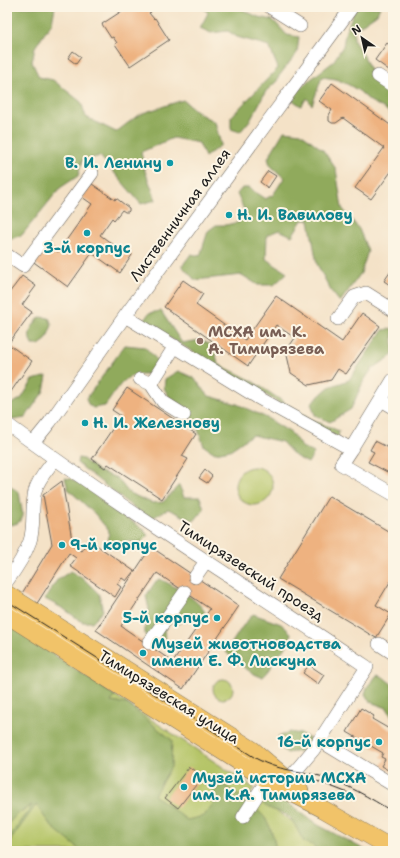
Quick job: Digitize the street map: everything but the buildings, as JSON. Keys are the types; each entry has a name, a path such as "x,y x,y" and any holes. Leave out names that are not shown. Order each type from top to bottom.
{"main road":[{"name":"Тимирязевская улица","path":"7,594 253,750 278,780"},
{"name":"Тимирязевская улица","path":"7,615 278,780 323,810 393,849"}],"street":[{"path":"270,7 300,26"},
{"name":"Лиственничная аллея","path":"33,443 50,422 125,316 352,7"},
{"path":"378,76 393,86"},
{"path":"7,255 23,266 92,173"},
{"path":"338,319 354,297 366,293 393,310"},
{"path":"125,316 257,397 350,449"},
{"path":"175,346 145,382 163,402 184,415"},
{"path":"393,380 341,464 393,494"},
{"path":"381,400 393,407"},
{"name":"Тимирязевский проезд","path":"7,424 55,460 367,667 314,749 278,780 243,816"},
{"path":"7,581 19,564 30,540 35,492 38,483 55,460"},
{"path":"195,577 206,561"},
{"path":"150,643 185,592"},
{"path":"7,604 243,754 278,780"},
{"path":"379,644 393,653"},
{"path":"319,740 393,785"}],"green space":[{"path":"7,7 55,7 52,23 35,47 32,62 39,77 53,80 81,102 86,117 116,132 137,116 183,100 200,114 215,122 221,145 205,157 199,143 173,138 141,152 145,171 156,200 141,204 100,156 82,161 78,176 60,188 22,235 7,240"},
{"path":"203,7 237,7 258,17 273,20 287,35 299,37 297,53 279,76 277,81 266,91 251,119 240,132 231,129 231,117 278,68 269,46 237,37 228,31 211,33 200,28 208,13"},
{"path":"358,7 380,7 377,14 354,30 354,41 364,56 375,82 393,95 393,116 385,109 370,101 359,91 336,79 322,77 312,105 307,98 301,106 291,99 302,86 333,62 343,46 345,34 354,11"},
{"path":"284,131 301,133 323,150 336,169 342,208 359,229 368,251 361,273 340,302 331,291 317,264 309,220 302,220 292,236 279,230 267,235 266,259 287,273 274,285 258,285 242,275 195,280 182,266 191,254 200,256 208,231 216,225 226,225 239,222 245,212 237,194 242,188 249,188 265,199 273,195 284,178 270,165 268,158"},
{"path":"161,311 182,343 200,340 214,346 218,364 249,379 308,418 339,431 338,438 153,328 144,320 149,313"},
{"path":"40,317 49,318 52,325 46,340 39,345 32,345 30,333 32,327"},
{"path":"393,328 393,355 372,369 363,382 351,409 330,422 315,415 311,403 329,387 349,380 383,330"},
{"path":"125,345 145,347 157,360 156,369 151,374 134,375 128,378 123,382 105,406 93,408 88,404 86,399"},
{"path":"178,371 194,378 209,396 237,404 267,418 291,433 302,447 314,453 308,463 295,456 282,442 252,435 230,450 215,453 204,446 188,411 169,397 164,388 165,379"},
{"path":"47,376 44,391 25,418 12,420 7,417 7,406 21,399 33,380"},
{"path":"78,458 83,459 98,471 117,478 129,493 152,503 163,502 179,485 184,497 200,497 204,509 194,521 168,509 149,520 77,463"},
{"path":"254,467 264,470 270,476 273,486 270,496 264,502 254,505 244,502 238,496 235,486 238,476 244,470"},
{"path":"65,478 71,479 85,486 111,507 143,529 148,536 141,543 124,541 117,550 108,545 109,531 95,514 68,489"},
{"path":"7,480 11,487 19,492 23,517 18,523 11,525 7,521"},
{"path":"71,571 86,581 99,594 103,611 92,622 82,622 64,609 45,599 57,580"},
{"path":"160,579 192,598 198,603 205,613 201,618 192,619 185,615 180,623 170,623 164,630 165,639 160,647 156,648 149,643 145,634 145,621 149,609 146,596 156,581"},
{"path":"253,614 281,624 291,633 284,649 262,677 243,667 226,652 242,627"},
{"path":"11,626 254,788 250,795 340,851 7,851 7,633"},
{"path":"11,626 115,696 111,702 127,704 172,740 171,767 154,795 187,820 204,816 213,804 212,793 222,784 246,801 264,817 272,832 276,851 80,851 51,826 36,805 7,845 7,840 32,805 17,814 7,825 7,633"},
{"path":"377,675 383,677 393,685 393,718 387,708 370,702 365,694 367,687"},
{"path":"219,679 227,679 233,685 233,693 227,699 219,699 213,693 213,685"},
{"path":"290,732 301,734 311,739 306,750 287,753 282,749 278,737"},
{"path":"264,795 277,795 318,825 367,851 319,851 312,845 304,842 289,817 270,809 261,801"}],"tram line":[{"path":"7,601 257,759 273,766 330,779 358,791 393,812"},
{"path":"282,775 320,782 348,793"}],"place":[{"name":"В. И. Ленину","path":"170,163"},
{"name":"Н. И. Вавилову","path":"229,215"},
{"name":"3-й корпус","path":"87,233"},
{"name":"МСХА им. К. А. Тимирязева","path":"200,341"},
{"name":"Н. И. Железнову","path":"85,423"},
{"name":"9-й корпус","path":"62,545"},
{"name":"5-й корпус","path":"217,618"},
{"name":"Музей животноводства имени Е. Ф. Лискуна","path":"143,653"},
{"name":"16-й корпус","path":"379,742"},
{"name":"Музей истории МСХА им. К.А. Тимирязева","path":"184,787"}]}
